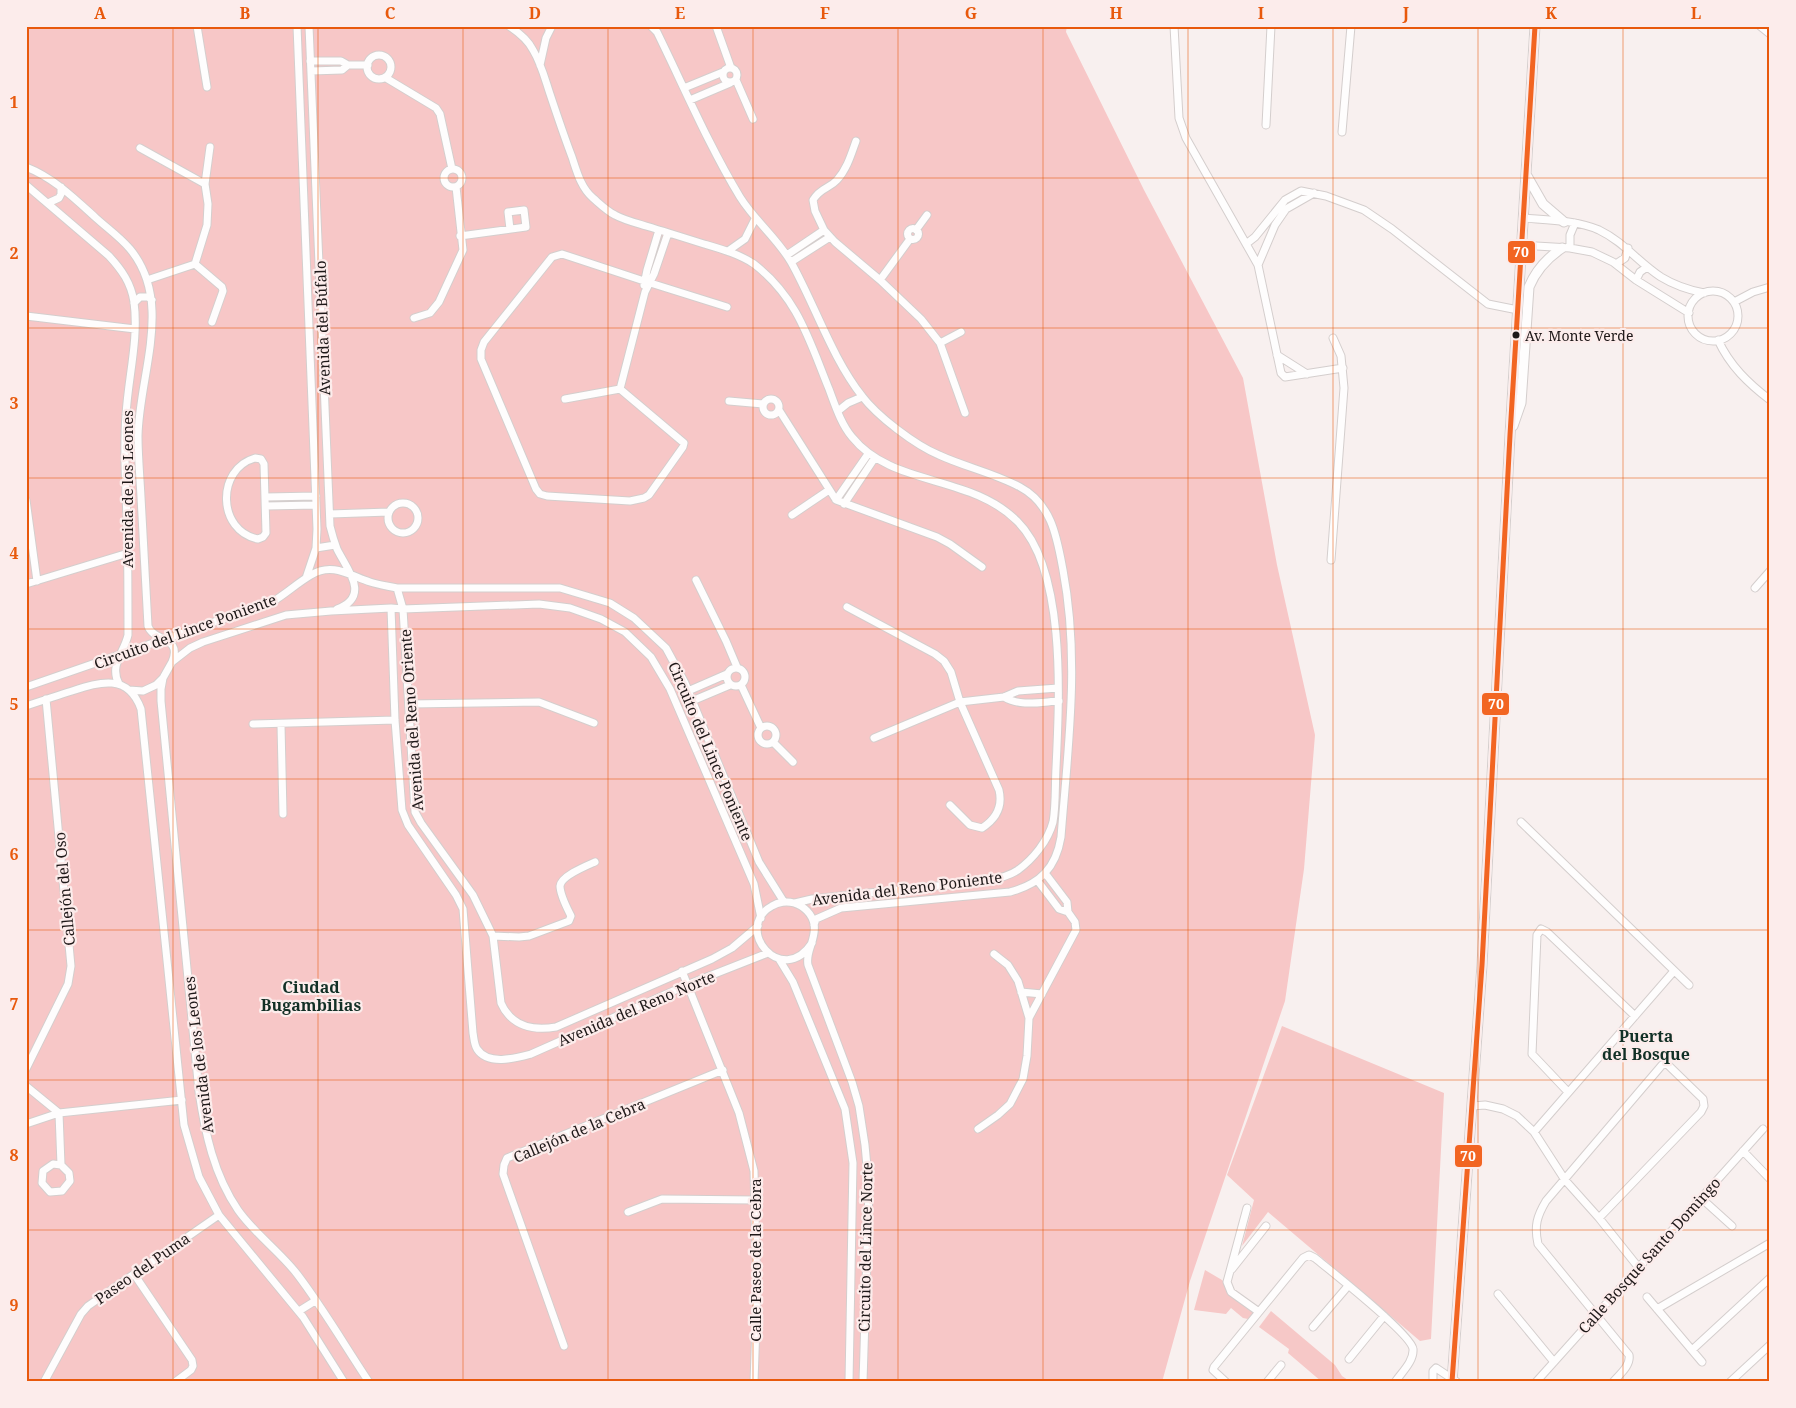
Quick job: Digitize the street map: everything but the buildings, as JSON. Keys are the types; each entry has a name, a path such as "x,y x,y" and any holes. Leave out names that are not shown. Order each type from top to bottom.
{"street":[{"path":"197,26 207,87"},
{"name":"Avenida del Búfalo","path":"296,26 316,496 316,548 306,578"},
{"name":"Avenida del Búfalo","path":"310,26 330,526 335,545 352,575"},
{"name":"Avenida del Reno Poniente","path":"509,26 532,47 578,175 590,196 614,215 631,222 728,251 752,263 772,280 792,304 802,321 838,412 851,437 871,456 896,468 967,490 1013,517 1035,544 1045,570 1053,615 1059,701 1053,822 1037,852 1016,871 1003,877 973,882 812,899 795,903"},
{"path":"540,65 546,38 552,26"},
{"name":"Avenida del Reno Poniente","path":"651,26 657,29 722,166 755,218 787,255 845,371 862,397 903,434 925,448 993,475 1022,488 1034,496 1050,518 1058,540 1068,593 1073,644 1072,702 1061,837 1059,851 1053,864 1036,880 1021,889 1010,892 841,908 816,919 814,925"},
{"path":"690,100 733,81 737,74 734,68 731,68 716,26"},
{"path":"1174,26 1179,118 1186,138 1258,265 1281,373 1285,376 1343,368"},
{"path":"1266,125 1272,26"},
{"path":"1342,132 1351,26"},
{"path":"1454,1381 1482,966 1510,435 1535,26"},
{"path":"1760,26 1770,34"},
{"path":"386,78 391,65 385,57 375,56 368,65 368,72 371,76 380,79 386,78 436,108 440,114 452,168"},
{"path":"310,61 368,65"},
{"path":"311,72 342,70 348,65"},
{"path":"684,88 731,68"},
{"path":"723,72 724,79 733,81 753,119"},
{"path":"856,141 844,170 835,182 818,191 813,200 815,210 824,230 830,237 880,280 921,319 940,343 965,413"},
{"path":"194,264 207,225 208,204 205,184 210,147"},
{"path":"140,148 205,184"},
{"name":"Avenida de los Leones","path":"26,167 40,172 61,187 123,241 137,258 147,280 152,300 151,335 138,436 148,626 152,634 170,643 174,649 172,662"},
{"path":"452,168 445,173 444,182 452,187 456,187"},
{"path":"414,318 430,313 439,302 463,250 456,187 462,180 462,176 457,169 452,168"},
{"path":"1526,176 1543,204 1564,222"},
{"name":"Avenida de los Leones","path":"26,185 109,256 120,268 129,285 134,303 135,329 125,424 128,635 114,670 119,684"},
{"path":"48,203 59,198 61,187"},
{"path":"1246,244 1255,237 1285,200 1301,191 1314,193 1343,201 1364,210 1392,229 1488,304 1518,310"},
{"path":"1258,265 1275,225 1286,209 1314,193"},
{"path":"880,280 910,239 908,232 912,229 916,230 927,215"},
{"path":"728,251 745,239 753,226 755,218"},
{"path":"1523,218 1586,225 1599,230 1628,248 1647,266 1670,282 1704,294 1718,292 1727,295 1734,302 1737,311 1736,325 1731,333 1718,340 1708,340 1698,336 1690,324 1689,313 1693,302 1704,294"},
{"path":"1510,435 1521,403 1530,287 1533,278 1542,265 1566,248 1575,223"},
{"path":"460,236 510,229"},
{"path":"620,389 659,230"},
{"path":"787,255 824,230"},
{"path":"647,282 668,233"},
{"path":"791,262 830,237"},
{"path":"1521,245 1592,252 1616,264 1636,280 1689,313"},
{"path":"1616,264 1624,258 1628,248"},
{"path":"620,389 684,443 684,448 644,498 630,501 540,494 536,489 481,359 481,350 484,342 549,260 556,254 562,254 728,307"},
{"path":"147,280 194,264"},
{"path":"194,264 222,287 223,291 212,322"},
{"path":"1636,280 1640,272 1647,266"},
{"path":"1734,302 1753,292 1770,287"},
{"path":"308,289 320,288"},
{"path":"134,303 140,297 148,297 152,300"},
{"path":"26,316 135,329"},
{"path":"940,343 961,332"},
{"path":"1331,560 1343,406 1343,368 1341,356 1333,338"},
{"path":"1718,340 1723,351 1738,372 1770,400"},
{"path":"1277,355 1307,374"},
{"path":"564,399 620,389"},
{"path":"838,412 848,403 862,397"},
{"path":"763,404 766,400 774,399 778,402 779,410 836,500 937,537 982,567"},
{"path":"729,401 763,404"},
{"path":"763,404 764,413 770,416 776,414 779,410"},
{"path":"836,500 871,456"},
{"path":"844,504 871,456"},
{"path":"258,458 263,461 266,497 266,532 261,539 255,539 235,526 228,514 226,498 229,482 236,470 250,459 258,458"},
{"path":"792,515 829,490"},
{"path":"266,497 316,496"},
{"path":"26,500 37,581"},
{"path":"403,502 407,503 417,511 417,524 407,532 394,531 389,524 389,512 394,505 403,502"},
{"path":"266,506 316,505"},
{"path":"330,514 389,512"},
{"path":"316,548 335,545"},
{"path":"26,584 128,553"},
{"name":"Circuito del Lince Poniente","path":"26,687 272,602 285,595 306,578 321,570 336,568 382,586 397,588 560,588 610,603 634,618 666,648 688,691 759,862 784,902"},
{"path":"1755,588 1770,571"},
{"path":"331,611 344,606 351,599 355,584 352,575"},
{"path":"692,701 730,685 741,685 745,680 742,670 736,667 726,641 696,580"},
{"name":"Avenida del Reno Oriente","path":"397,588 403,609 415,812 420,823 474,895 493,936 501,1003 504,1012 514,1021 532,1028 556,1027"},
{"name":"Circuito del Lince Poniente","path":"172,662 185,651 204,642 286,615 391,608 538,604 570,608 601,619 625,632 651,657 670,689 754,884 761,918"},
{"path":"847,607 935,654 944,661 952,672 960,702 999,790 1001,802 996,816 982,828 970,825 950,805"},
{"name":"Avenida del Reno Oriente","path":"391,608 395,720 401,803 404,817 456,895 463,909 475,1045 484,1055 504,1061"},
{"path":"119,684 129,690 138,692 148,690 163,678 172,662"},
{"path":"688,691 727,674 729,670 736,667"},
{"path":"727,674 727,680 730,685"},
{"name":"Avenida de los Leones","path":"163,678 161,701 198,1082 205,1130 215,1163 239,1210 297,1274 369,1382"},
{"name":"Circuito del Lince Poniente","path":"26,706 99,682 119,684"},
{"path":"741,685 762,728"},
{"path":"874,738 960,702 1004,697 1018,691 1058,688"},
{"name":"Avenida de los Leones","path":"129,690 141,709 184,1125 199,1177 219,1215 299,1311 344,1382"},
{"path":"1004,697 1010,702 1018,703 1059,701"},
{"name":"Callejón del Oso","path":"26,1069 68,984 71,966 46,699"},
{"path":"409,704 539,702 594,723"},
{"path":"253,724 395,720"},
{"path":"281,724 283,814"},
{"path":"766,726 773,728 776,736 773,742 766,744 761,742 758,735 762,728 766,726"},
{"path":"773,742 793,762"},
{"path":"1521,822 1688,985"},
{"path":"493,936 529,936 569,921 570,916 560,888 561,883 564,879 595,862"},
{"path":"978,1129 1003,1111 1020,1088 1026,1067 1030,1018 1046,984 1076,932 1075,922 1068,912 1067,902 1045,873"},
{"path":"1036,880 1059,909 1068,912"},
{"path":"784,902 795,903 808,911 814,925 815,934 812,943 802,955 787,960 779,959 768,953 761,946 758,936 758,926 764,913 773,905 784,902"},
{"name":"Avenida del Reno Norte","path":"556,1027 732,948 758,926"},
{"path":"1568,1092 1532,1054 1537,935 1541,929 1547,932 1635,1016"},
{"name":"Circuito del Lince Norte","path":"812,943 808,955 808,965 852,1082 859,1106 865,1145 869,1188 864,1382"},
{"name":"Avenida del Reno Norte","path":"504,1061 531,1054 689,984 768,953"},
{"path":"994,954 1014,972 1030,1018"},
{"name":"Circuito del Lince Norte","path":"779,959 793,982 836,1086 845,1109 849,1129 853,1163 849,1382"},
{"name":"Calle Paseo de la Cebra","path":"682,971 689,984 739,1113 754,1171 757,1296 754,1382"},
{"path":"1534,1132 1674,971"},
{"path":"1021,992 1042,994"},
{"path":"571,1021 576,1034"},
{"path":"1599,1218 1701,1112 1704,1106 1703,1099 1667,1064 1662,1065 1546,1201 1538,1214 1536,1222 1535,1233 1538,1244 1629,1355 1630,1360 1613,1382"},
{"name":"Callejón de la Cebra","path":"564,1346 503,1174 504,1165 508,1158 723,1070"},
{"path":"26,1086 58,1113 61,1165 67,1170 70,1181 62,1191 50,1192 42,1183 42,1175 49,1165 61,1165"},
{"path":"26,1124 58,1113 182,1100"},
{"path":"1472,1106 1485,1105 1503,1109 1516,1116 1534,1132 1565,1180 1599,1218 1639,1268"},
{"name":"Calle Bosque Santo Domingo","path":"1536,1382 1763,1129"},
{"path":"1743,1151 1770,1180"},
{"path":"1701,1198 1732,1226"},
{"path":"628,1212 662,1199 755,1200"},
{"path":"1247,1208 1228,1282 1232,1292 1259,1312"},
{"name":"Paseo del Puma","path":"44,1382 84,1310 219,1215"},
{"path":"1229,1273 1266,1226"},
{"path":"1657,1309 1770,1242"},
{"path":"1226,1382 1213,1370 1214,1367 1303,1258 1309,1255 1384,1316 1412,1343 1413,1352 1410,1361 1395,1382"},
{"path":"134,1274 192,1360 193,1366 191,1370 175,1382"},
{"path":"1692,1350 1770,1278"},
{"path":"1313,1327 1348,1286"},
{"path":"1498,1294 1554,1362"},
{"path":"1647,1297 1702,1362"},
{"path":"299,1311 315,1301"},
{"path":"1349,1359 1384,1316"},
{"path":"1730,1382 1770,1345"},
{"path":"1267,1382 1281,1365"},
{"path":"1433,1382 1433,1371 1436,1368 1454,1381"}],"shaded area":[{"path":"26,26 1067,26 1066,32 1144,190 1243,378 1277,565 1315,735 1304,869 1285,1001 1190,1281 1162,1382 26,1382"},
{"path":"1282,1026 1444,1093 1431,1339 1420,1341 1268,1212 1242,1246 1254,1200 1227,1175"},
{"path":"1205,1270 1222,1280 1257,1315 1253,1320 1243,1318 1231,1308 1226,1314 1194,1310"},
{"path":"1271,1311 1335,1365 1342,1376 1351,1382 1322,1382 1288,1353 1289,1349 1259,1327"}],"transit line":[{"name":"70","path":"1452,1382 1482,965 1510,435 1535,26"}],"place":[{"name":"Av. Monte Verde","path":"1516,335"}],"district":[{"name":"Ciudad Bugambilias","path":"311,996"},
{"name":"Puerta del Bosque","path":"1646,1045"}]}
